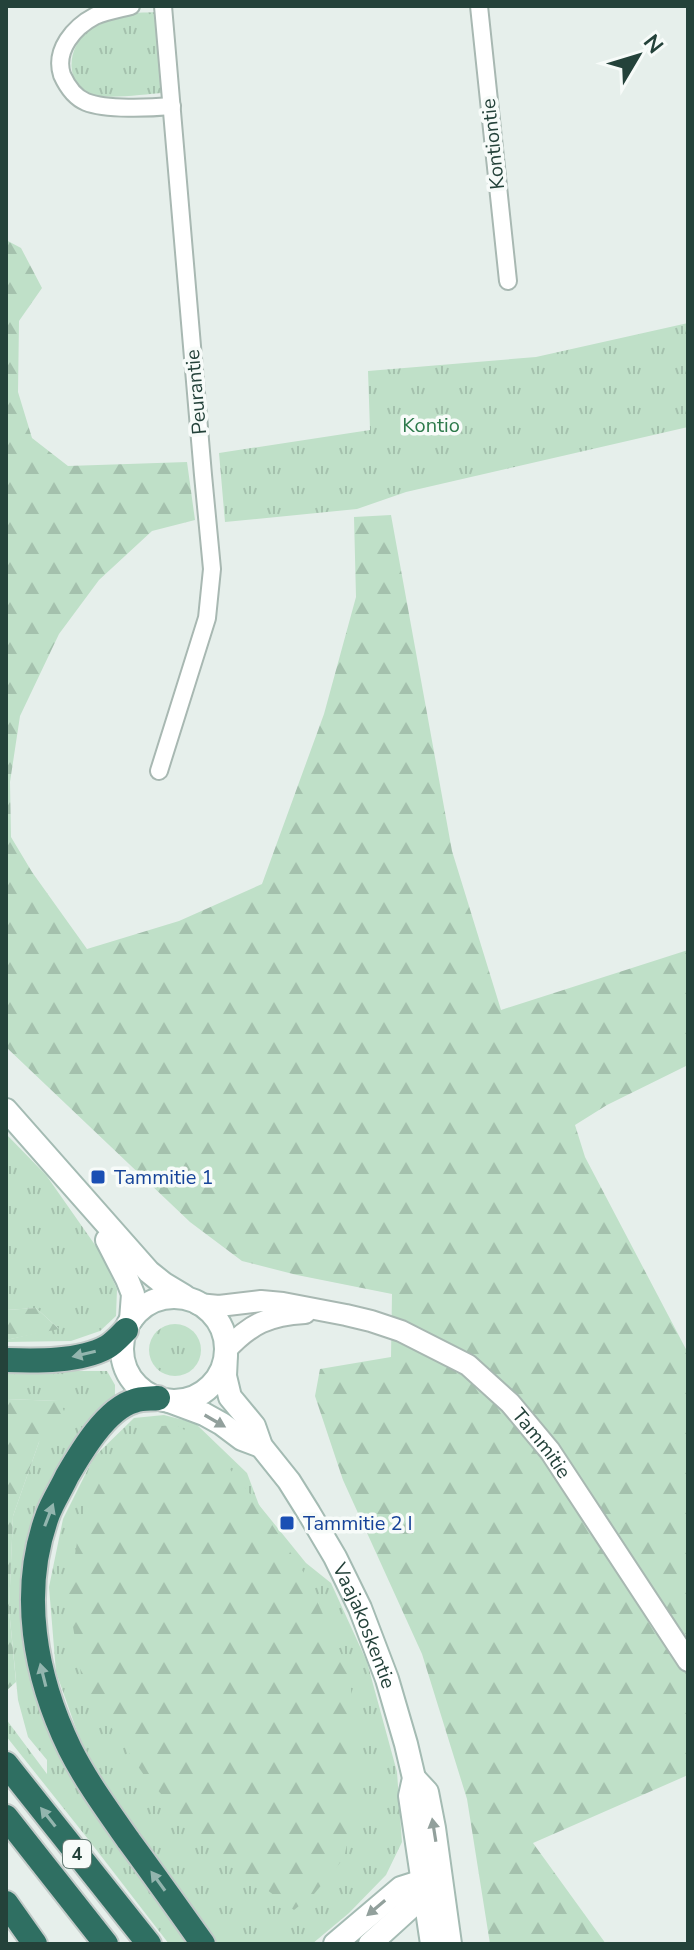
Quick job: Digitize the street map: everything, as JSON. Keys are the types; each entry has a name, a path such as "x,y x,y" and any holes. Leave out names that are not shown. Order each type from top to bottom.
{"highway":[{"path":"6,1360 35,1361 82,1356 109,1346 128,1325"},
{"path":"163,1399 134,1401 121,1407 95,1432 69,1473 48,1513 38,1548 33,1591 34,1631 43,1679 69,1748 114,1820 203,1944"},
{"name":"4","path":"6,1764 149,1944"},
{"name":"4","path":"6,1817 106,1944"},
{"path":"6,1903 35,1944"}],"main road":[{"path":"6,1110 78,1190 149,1272 210,1312 218,1323 226,1352 216,1379 195,1397 181,1401 149,1394 137,1386 127,1371 122,1347 133,1294 78,1190"},
{"path":"128,1325 139,1309 157,1298 194,1302"},
{"name":"Vaajakoskentie","path":"226,1352 225,1376 230,1397 254,1426 261,1446 289,1481 335,1557 360,1608 387,1679 414,1778 410,1796 430,1890 450,1944"},
{"name":"Vaajakoskentie","path":"163,1399 204,1414 242,1439 261,1446"},
{"path":"335,1944 401,1888 430,1890"},
{"path":"370,1944 430,1890"},
{"name":"Vaajakoskentie","path":"430,1890 432,1944"}],"street":[{"path":"131,6 96,16 76,29 61,53 60,67 66,84 75,95 87,102 137,107 172,106"},
{"name":"Peurantie","path":"159,771 207,618 212,569 163,6"},
{"name":"Kontiontie","path":"479,6 508,281"},
{"name":"Tammitie","path":"194,1302 219,1306 272,1302 371,1321 401,1331 468,1365 490,1383 550,1451 688,1661"},
{"name":"Tammitie","path":"226,1352 237,1338 258,1322 287,1314 325,1312"}],"green space":[{"path":"156,12 164,93 106,97 80,88 73,75 72,61 84,34 109,18 128,13"},
{"path":"6,240 21,248 42,288 19,321 18,392 32,438 68,466 187,462 195,520 152,531 99,580 59,634 20,716 10,782 11,837 87,949 179,921 262,884 324,714 356,597 354,517 391,515 452,851 501,1010 688,950 688,1065 607,1105 575,1125 585,1157 688,1353 688,1775 533,1843 606,1944 490,1944 467,1799 422,1654 343,1480 315,1396 320,1369 391,1357 392,1294 242,1261 190,1222 6,1047"},
{"name":"Kontio","path":"688,323 688,427 406,492 357,509 225,522 219,453 370,430 368,371 536,357"},
{"path":"6,1134 46,1175 100,1252 117,1289 116,1316 100,1331 71,1341 6,1342 58,1328 36,1308 6,1310"},
{"path":"36,1308 59,1329 6,1340 6,1310"},
{"path":"175,1324 193,1332 201,1350 193,1368 175,1376 157,1368 149,1350 157,1332"},
{"path":"107,1371 115,1385 115,1398 61,1467 24,1628 26,1658 50,1731 73,1777 101,1823 188,1944 169,1944 6,1736 6,1719 47,1774 47,1760 28,1737 18,1700 9,1609 13,1516 39,1442 58,1401 6,1399 6,1372"},
{"path":"6,1399 59,1401 67,1417 39,1442 13,1516 9,1609 16,1682 6,1691"},
{"path":"164,1415 195,1423 247,1473 259,1505 306,1563 331,1583 367,1662 397,1772 402,1842 386,1875 349,1913 312,1944 218,1944 116,1804 85,1754 56,1672 49,1587 63,1519 94,1457 134,1418"},
{"path":"177,1425 215,1451 259,1505 304,1573 350,1673 354,1812 344,1858 314,1894 294,1910 215,1851 146,1778 83,1686 68,1597 81,1518 107,1468 146,1427"}],"place":[{"name":"Tammitie 1","path":"98,1177"},
{"name":"Tammitie 2 I","path":"287,1523"}]}
